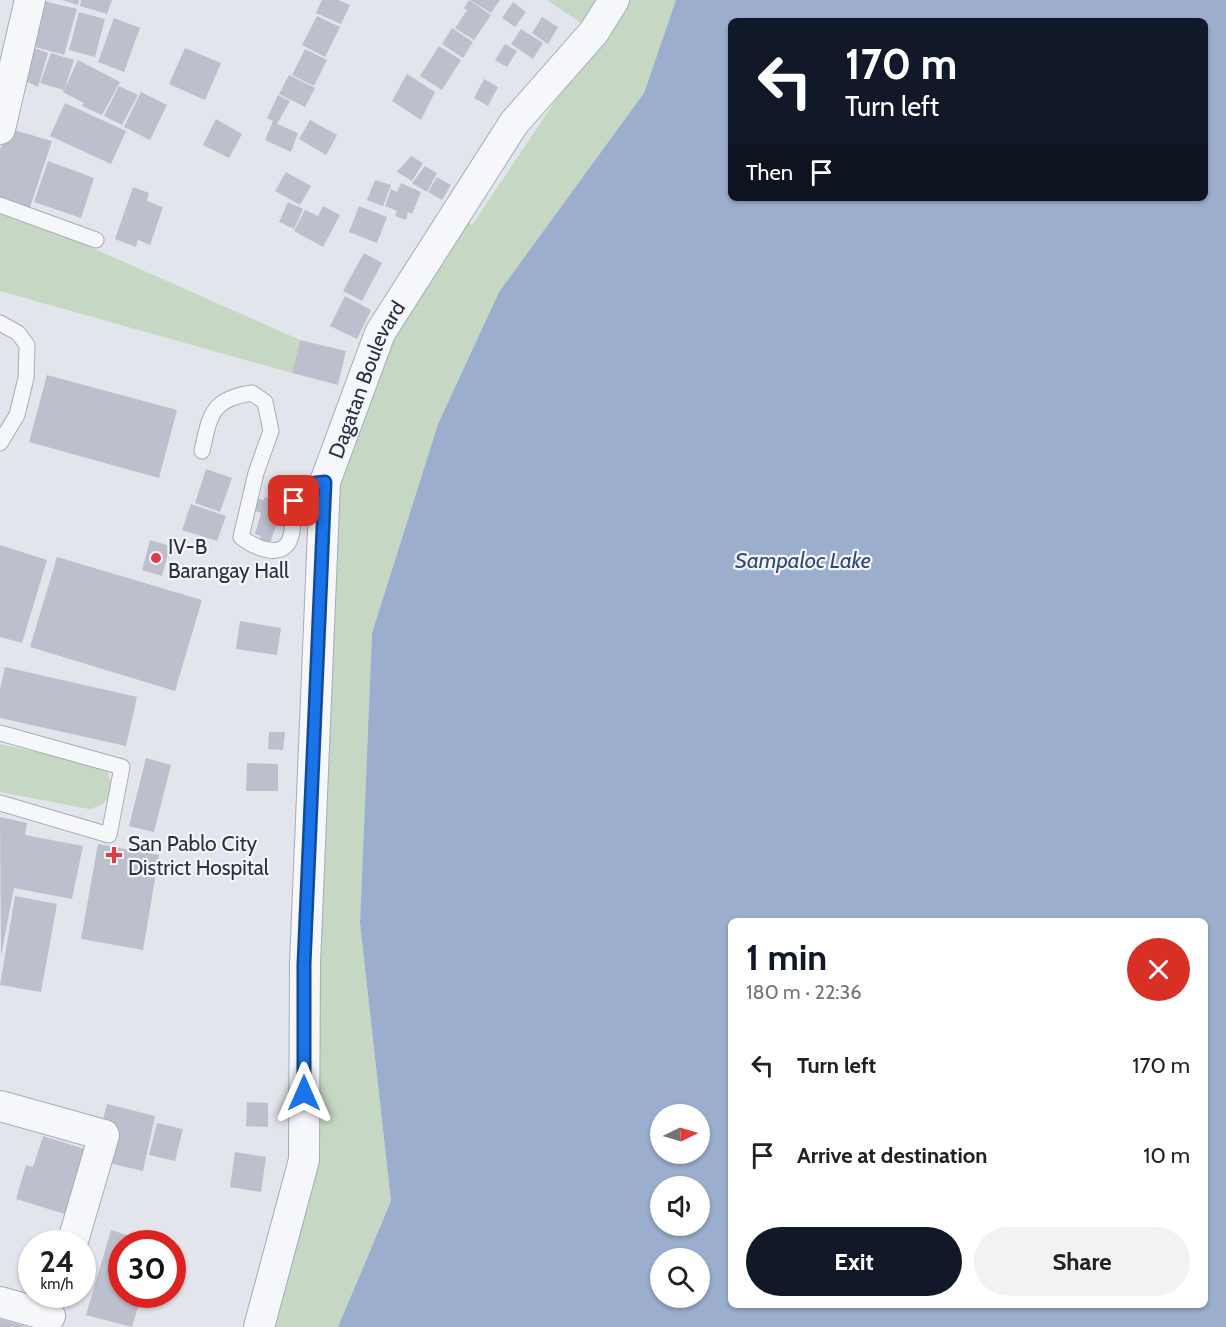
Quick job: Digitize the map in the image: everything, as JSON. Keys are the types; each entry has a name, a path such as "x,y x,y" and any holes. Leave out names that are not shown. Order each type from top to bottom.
{"street":[{"path":"0,129 30,0"},
{"name":"Dagatan Boulevard","path":"259,1327 304,1160 304,964 325,482 380,333 514,123 594,32 614,0"},
{"path":"0,1106 104,1135 76,1230"},
{"path":"0,1302 51,1312"}],"lane":[{"path":"0,205 96,240"},
{"path":"0,323 18,333 27,345 26,378 17,415 0,443"},
{"path":"202,451 211,411 230,396 252,393 265,402 271,431 256,473 241,537 255,548 271,551 283,548 291,538 294,501 307,484 325,482"},
{"path":"0,733 122,767 110,835 0,803"}],"green space":[{"path":"547,0 614,0 594,32"},
{"path":"623,0 676,0 644,93 499,292 438,424 372,633 360,923 391,1201 338,1327 259,1327 304,1160 325,482 368,381 456,214 472,225"},
{"path":"0,207 300,340 292,373 0,291"},
{"path":"0,744 105,767 111,781 108,799 97,807 89,809 0,792"}],"water":[{"name":"Sampaloc Lake","path":"676,0 1226,0 1226,1327 338,1327 391,1201 360,923 372,633 438,424 499,292 644,93"}],"building":[{"path":"40,0 77,9 64,55 28,45"},
{"path":"62,0 79,0 78,5"},
{"path":"81,0 112,0 107,14 80,6"},
{"path":"322,0 338,0 350,5 341,24 316,13"},
{"path":"469,0 491,15 474,40 455,28 467,10 464,8"},
{"path":"470,0 500,0 491,13"},
{"path":"513,2 526,12 515,27 502,18"},
{"path":"79,12 105,19 95,57 69,50"},
{"path":"317,16 340,27 325,57 302,45"},
{"path":"542,17 558,27 548,44 532,33"},
{"path":"114,18 140,28 124,72 98,62"},
{"path":"452,28 473,42 463,58 442,44"},
{"path":"521,29 543,43 533,59 511,44"},
{"path":"505,44 517,51 507,67 495,60"},
{"path":"29,46 48,53 38,87 17,77"},
{"path":"439,46 461,60 442,90 420,76"},
{"path":"185,48 221,63 205,100 169,84"},
{"path":"305,49 327,60 314,86 292,75"},
{"path":"51,53 74,60 64,90 40,83"},
{"path":"78,60 120,82 102,115 82,106 84,103 63,92"},
{"path":"407,74 435,92 421,120 392,101"},
{"path":"289,75 315,88 305,107 279,94"},
{"path":"484,79 498,87 488,106 474,98"},
{"path":"119,86 138,95 122,125 104,116"},
{"path":"141,92 167,105 150,140 124,127"},
{"path":"278,95 290,101 277,124 298,133 291,152 265,140 273,121 267,118"},
{"path":"65,103 126,131 111,164 50,136"},
{"path":"216,119 242,134 229,158 203,145"},
{"path":"310,120 337,135 326,155 299,139"},
{"path":"7,128 52,141 29,210 0,202 0,150"},
{"path":"411,156 423,163 412,181 397,172"},
{"path":"48,161 94,178 81,218 34,202"},
{"path":"425,166 437,173 427,192 412,183"},
{"path":"286,172 311,186 300,205 275,191"},
{"path":"437,177 451,185 442,200 428,192"},
{"path":"375,180 391,185 383,206 367,200"},
{"path":"401,183 421,192 412,214 408,212 406,220 395,216 397,211 385,206 391,189 397,192"},
{"path":"133,187 149,193 147,201 163,207 150,245 138,240 136,247 115,239"},
{"path":"288,202 303,209 294,229 279,222"},
{"path":"323,206 340,215 323,247 294,231 305,210 318,216"},
{"path":"359,206 387,217 377,243 349,232"},
{"path":"364,253 382,263 362,301 343,291"},
{"path":"345,296 371,310 357,339 330,326"},
{"path":"300,340 346,351 338,385 292,373"},
{"path":"47,375 177,410 159,478 29,442"},
{"path":"206,469 232,478 220,512 195,503"},
{"path":"265,497 283,503 270,544 259,541 261,536 255,534 261,513 255,511 258,499 264,500"},
{"path":"191,504 226,516 217,541 182,530"},
{"name":"IV-B Barangay Hall","path":"150,540 170,546 162,576 142,570"},
{"path":"0,545 47,560 22,643 0,637"},
{"path":"57,557 202,600 175,691 30,647"},
{"path":"240,621 281,628 277,655 236,649"},
{"path":"5,667 137,697 126,746 0,718 0,689"},
{"path":"269,732 285,732 283,750 268,749"},
{"path":"146,758 171,765 154,832 129,826"},
{"path":"247,763 278,764 278,791 246,791"},
{"path":"0,817 27,823 25,835 83,846 72,899 14,888 1,956"},
{"path":"98,844 159,855 143,950 81,939"},
{"path":"15,896 57,904 41,992 0,985"},
{"path":"247,1102 268,1103 268,1127 246,1126"},
{"path":"107,1104 155,1116 143,1171 109,1163 101,1127"},
{"path":"157,1123 183,1129 175,1161 149,1155"},
{"path":"43,1136 85,1149 65,1214 16,1199 26,1165 33,1167"},
{"path":"235,1152 266,1157 261,1192 230,1187"},
{"path":"108,1240 108,1308 138,1308 132,1327 86,1315 88,1308 96,1308 96,1281"},
{"path":"0,1319 25,1326 25,1327 0,1327"}],"place":[{"name":"IV-B Barangay Hall","path":"156,558"},
{"name":"San Pablo City District Hospital","path":"114,855"}],"route":[{"path":"294,501 307,484 325,482 304,964 304,1093"}]}
